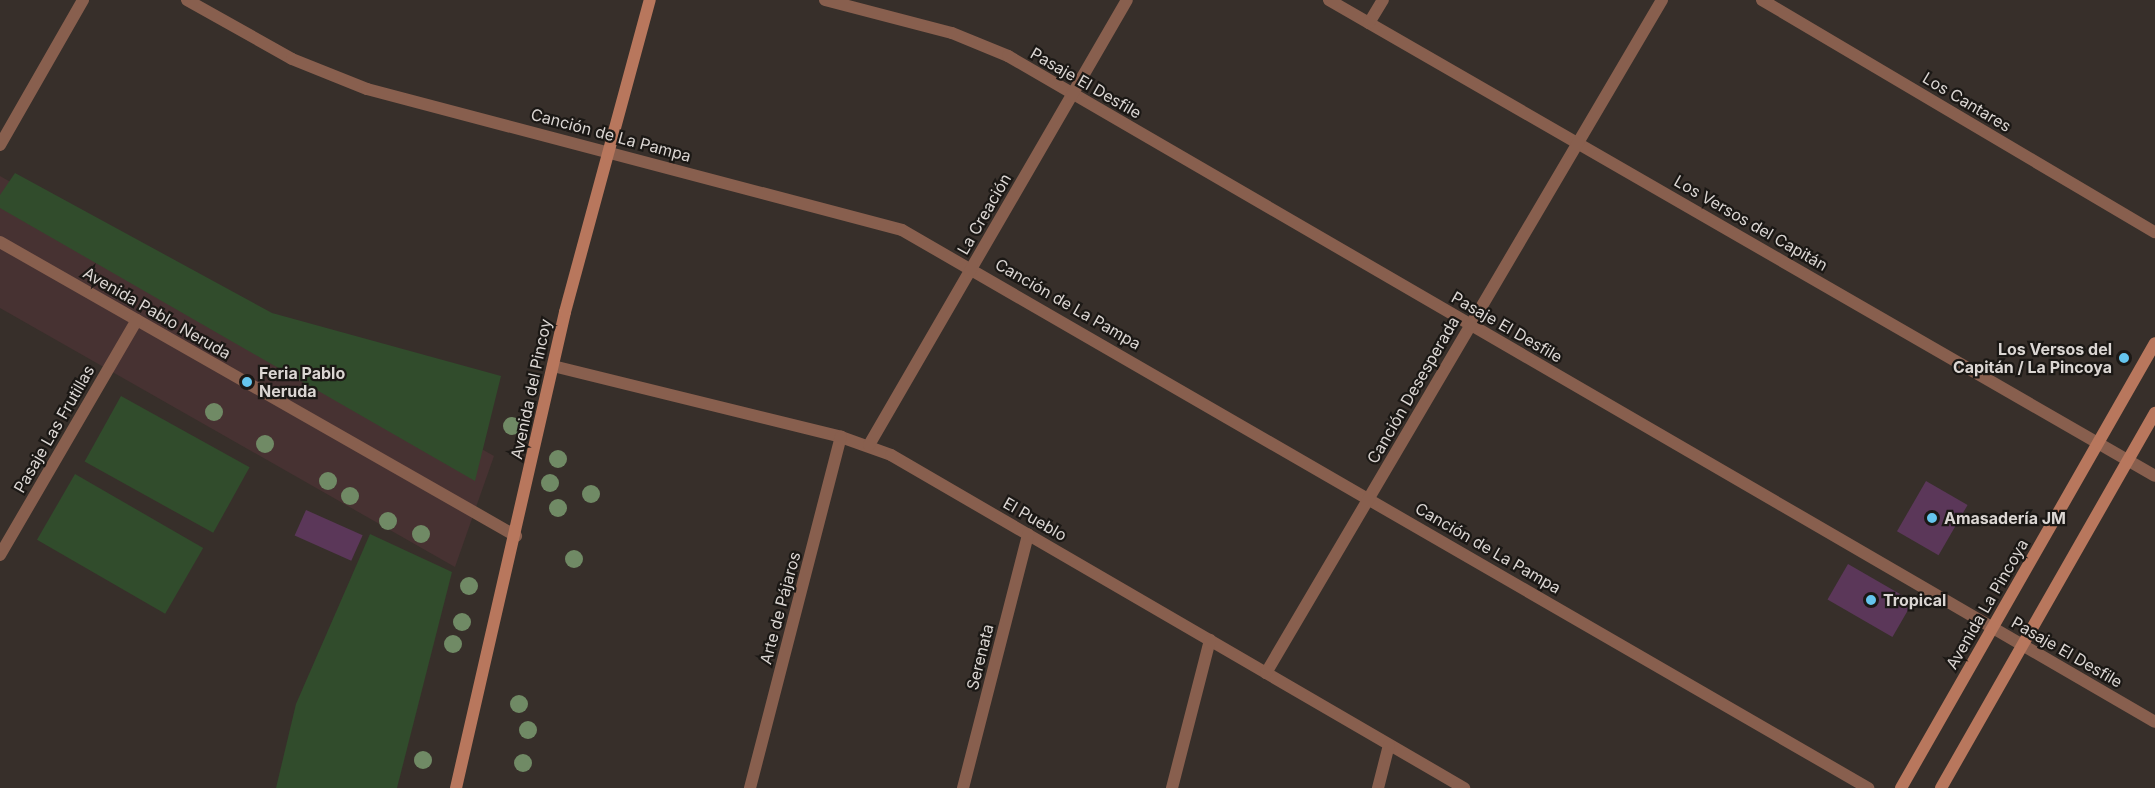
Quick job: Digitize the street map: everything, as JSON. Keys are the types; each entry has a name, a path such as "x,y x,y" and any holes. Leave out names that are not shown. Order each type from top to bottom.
{"street":[{"path":"0,145 83,0"},
{"name":"Canción de La Pampa","path":"187,0 328,76 883,223 932,244 1868,788"},
{"name":"Avenida del Pincoy","path":"456,788 516,537 553,366 650,0"},
{"name":"Pasaje El Desfile","path":"825,0 983,43 2155,722"},
{"name":"La Creación","path":"869,445 1127,0"},
{"name":"Los Versos del Capitán","path":"1329,0 2155,476"},
{"path":"1370,23 1383,0"},
{"name":"Canción Desesperada","path":"1266,673 1662,0"},
{"name":"Los Cantares","path":"1762,0 2155,232"},
{"name":"Avenida Pablo Neruda","path":"0,242 516,537"},
{"name":"Pasaje Las Frutillas","path":"0,555 137,320"},
{"name":"Avenida La Pincoya","path":"1901,788 2155,343"},
{"name":"El Pueblo","path":"553,366 869,445 1028,534 1464,788"},
{"path":"1941,788 2155,413"},
{"name":"Arte de Pájaros","path":"750,788 842,437"},
{"name":"Serenata","path":"963,788 1028,534"},
{"path":"1172,788 1210,640"},
{"path":"1378,788 1389,745"}],"shaded area":[{"name":"Feria Pablo Neruda","path":"0,176 494,456 455,567 0,308"}],"green space":[{"path":"15,173 272,313 501,376 475,481 0,208 0,195"},
{"path":"121,396 250,467 213,533 85,462"},
{"path":"75,474 203,548 165,614 37,540"},
{"path":"370,534 452,572 397,788 276,788 296,704"}],"building":[{"name":"Amasadería JM","path":"1926,481 1968,505 1939,555 1897,531"},
{"path":"306,510 363,535 351,561 295,536"},
{"name":"Tropical","path":"1848,564 1913,601 1892,637 1828,600"}],"place":[{"name":"Los Versos del Capitán / La Pincoya","path":"2124,358"},
{"name":"Feria Pablo Neruda","path":"247,382"},
{"name":"Amasadería JM","path":"1932,518"},
{"name":"Tropical","path":"1871,600"}]}
